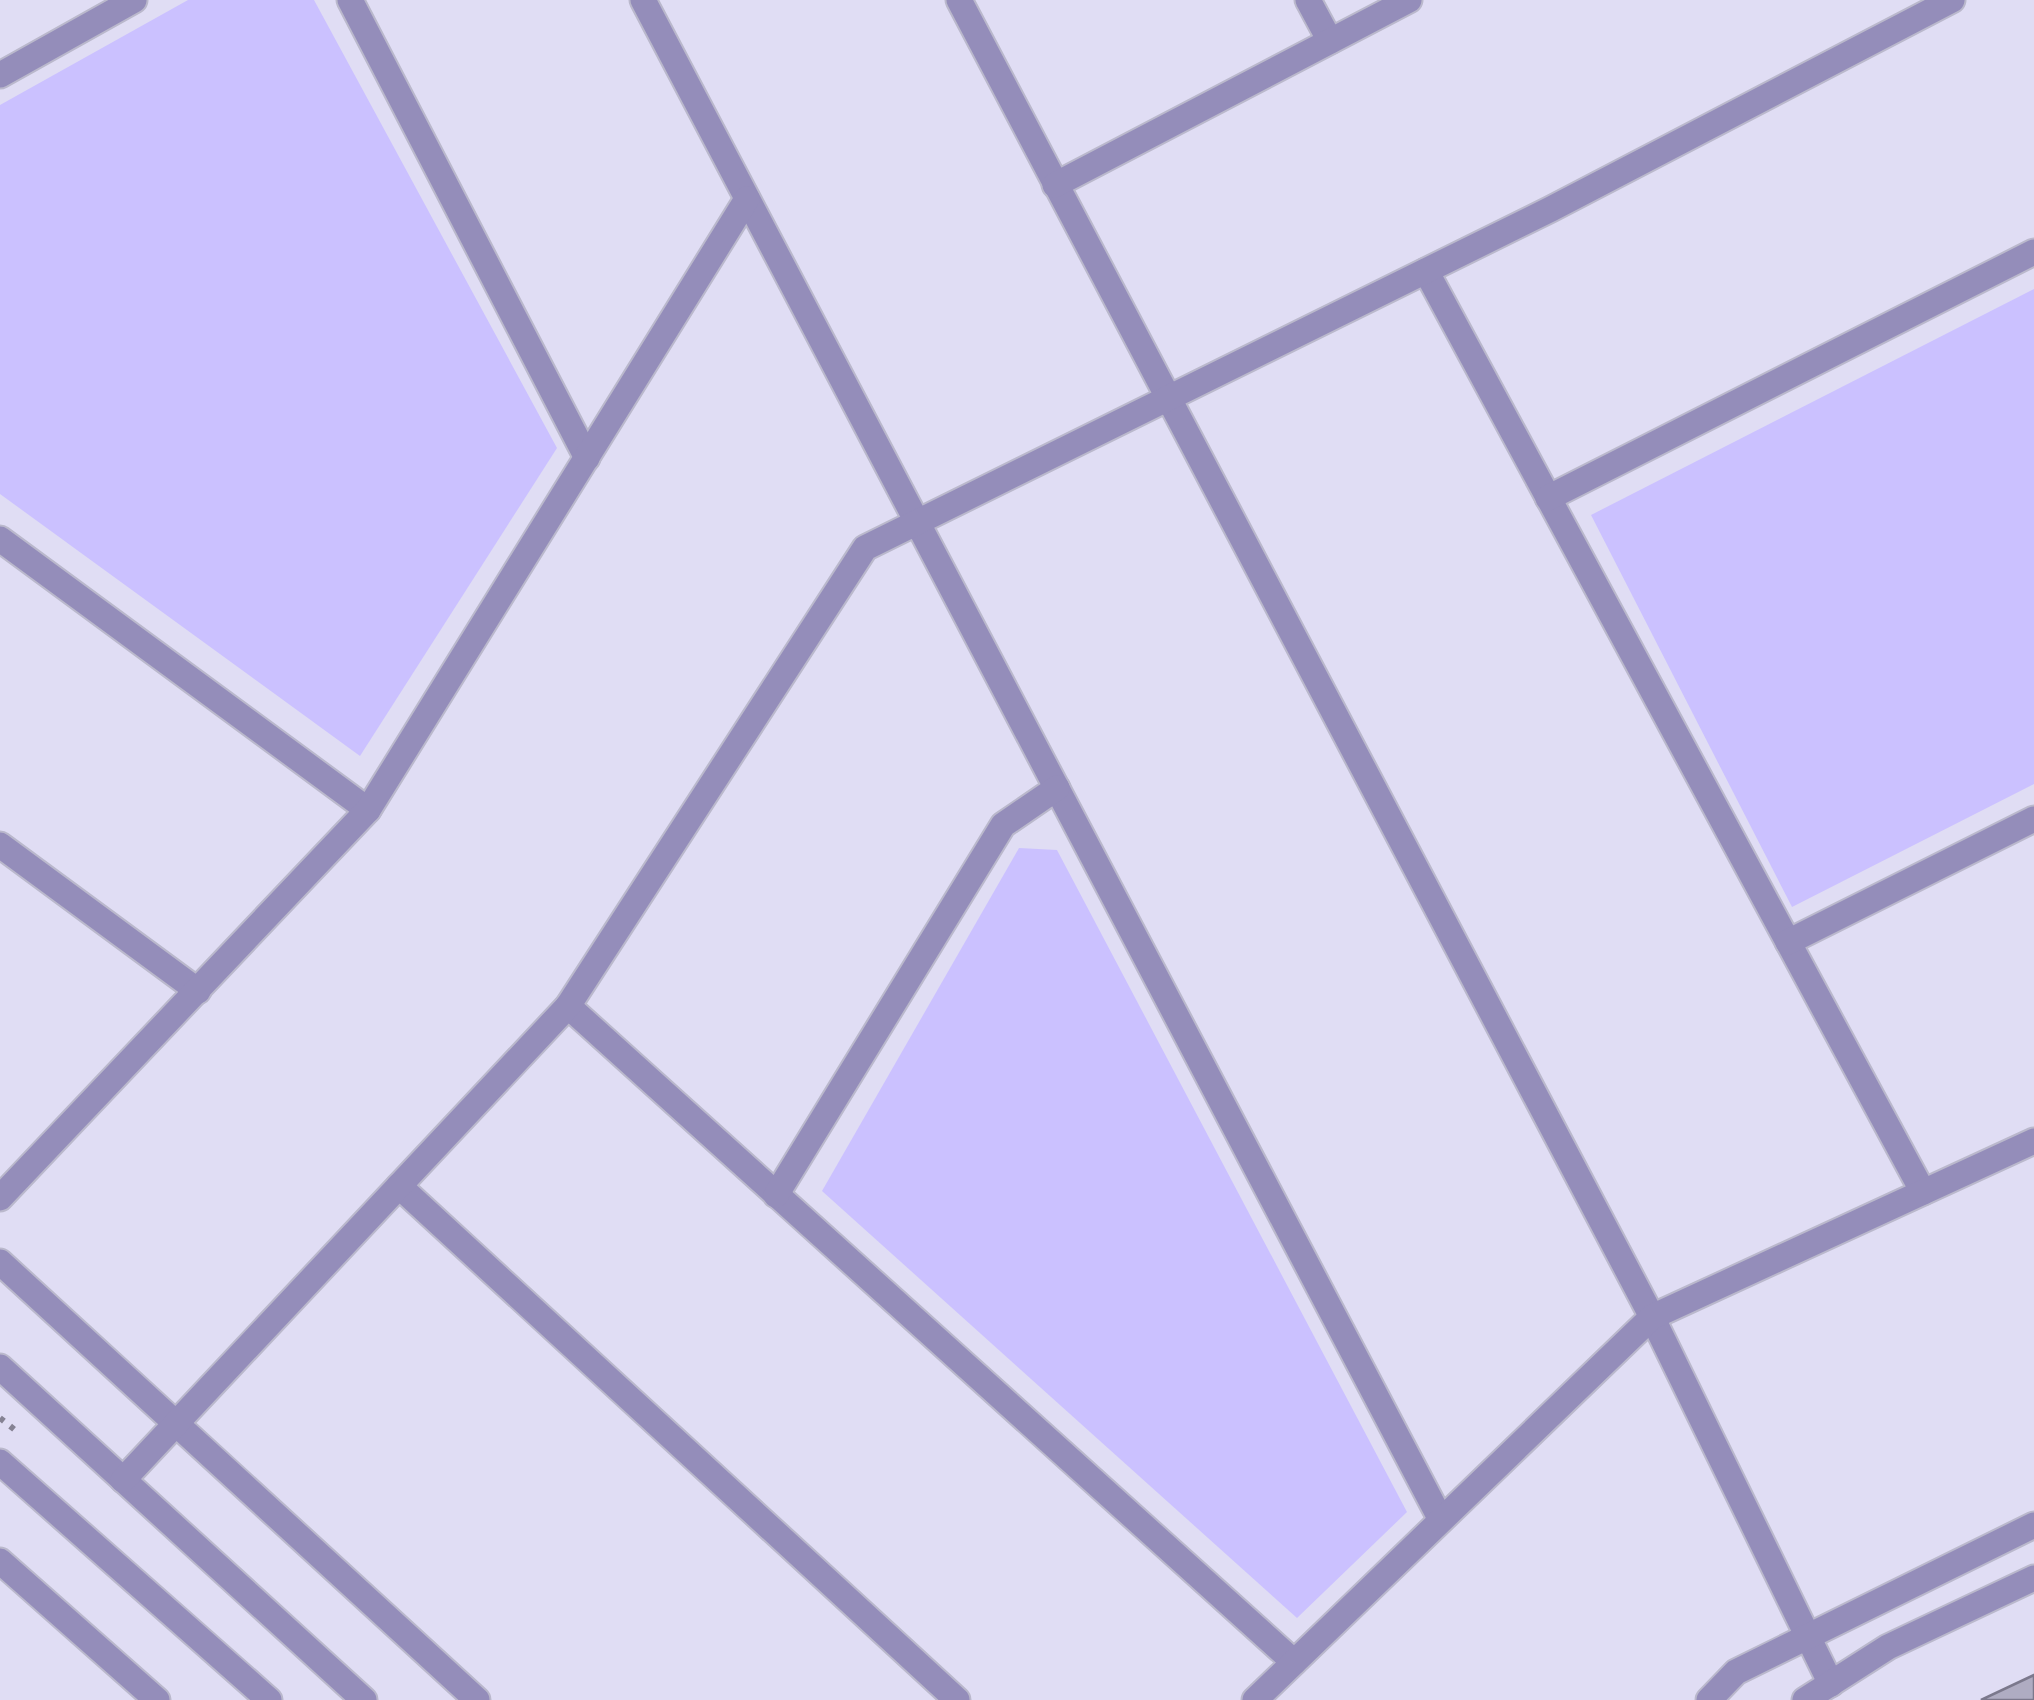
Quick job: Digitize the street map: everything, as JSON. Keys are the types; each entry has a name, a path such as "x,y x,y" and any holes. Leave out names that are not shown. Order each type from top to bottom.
{"street":[{"path":"0,74 134,0"},
{"path":"350,0 586,458"},
{"path":"642,0 1440,1518"},
{"path":"959,0 1652,1317 1831,1684"},
{"path":"1308,0 1330,41"},
{"path":"1056,184 1408,0"},
{"path":"123,1480 568,1006 866,548 1426,271 1952,0"},
{"path":"0,1198 368,810 747,199"},
{"path":"1548,498 2034,252"},
{"path":"1426,271 1923,1192"},
{"path":"0,539 368,810"},
{"path":"776,1195 1002,824 1058,788"},
{"path":"1788,942 2034,819"},
{"path":"0,845 198,991"},
{"path":"568,1006 1294,1662"},
{"path":"1255,1700 1652,1317 2034,1140"},
{"path":"399,1186 958,1700"},
{"path":"0,1262 477,1700"},
{"path":"0,1367 364,1700"},
{"path":"0,1462 269,1700"},
{"path":"1709,1700 1736,1672 2034,1525"},
{"path":"0,1561 157,1700"},
{"path":"1805,1700 1888,1648 2034,1578"}],"shaded area":[{"path":"188,0 314,0 557,448 360,756 0,494 0,105"},
{"path":"2034,289 2034,784 1792,907 1591,515"},
{"path":"1019,848 1057,850 1407,1512 1297,1618 822,1191"}],"building":[{"path":"2034,1675 2034,1700 1981,1700"}]}
